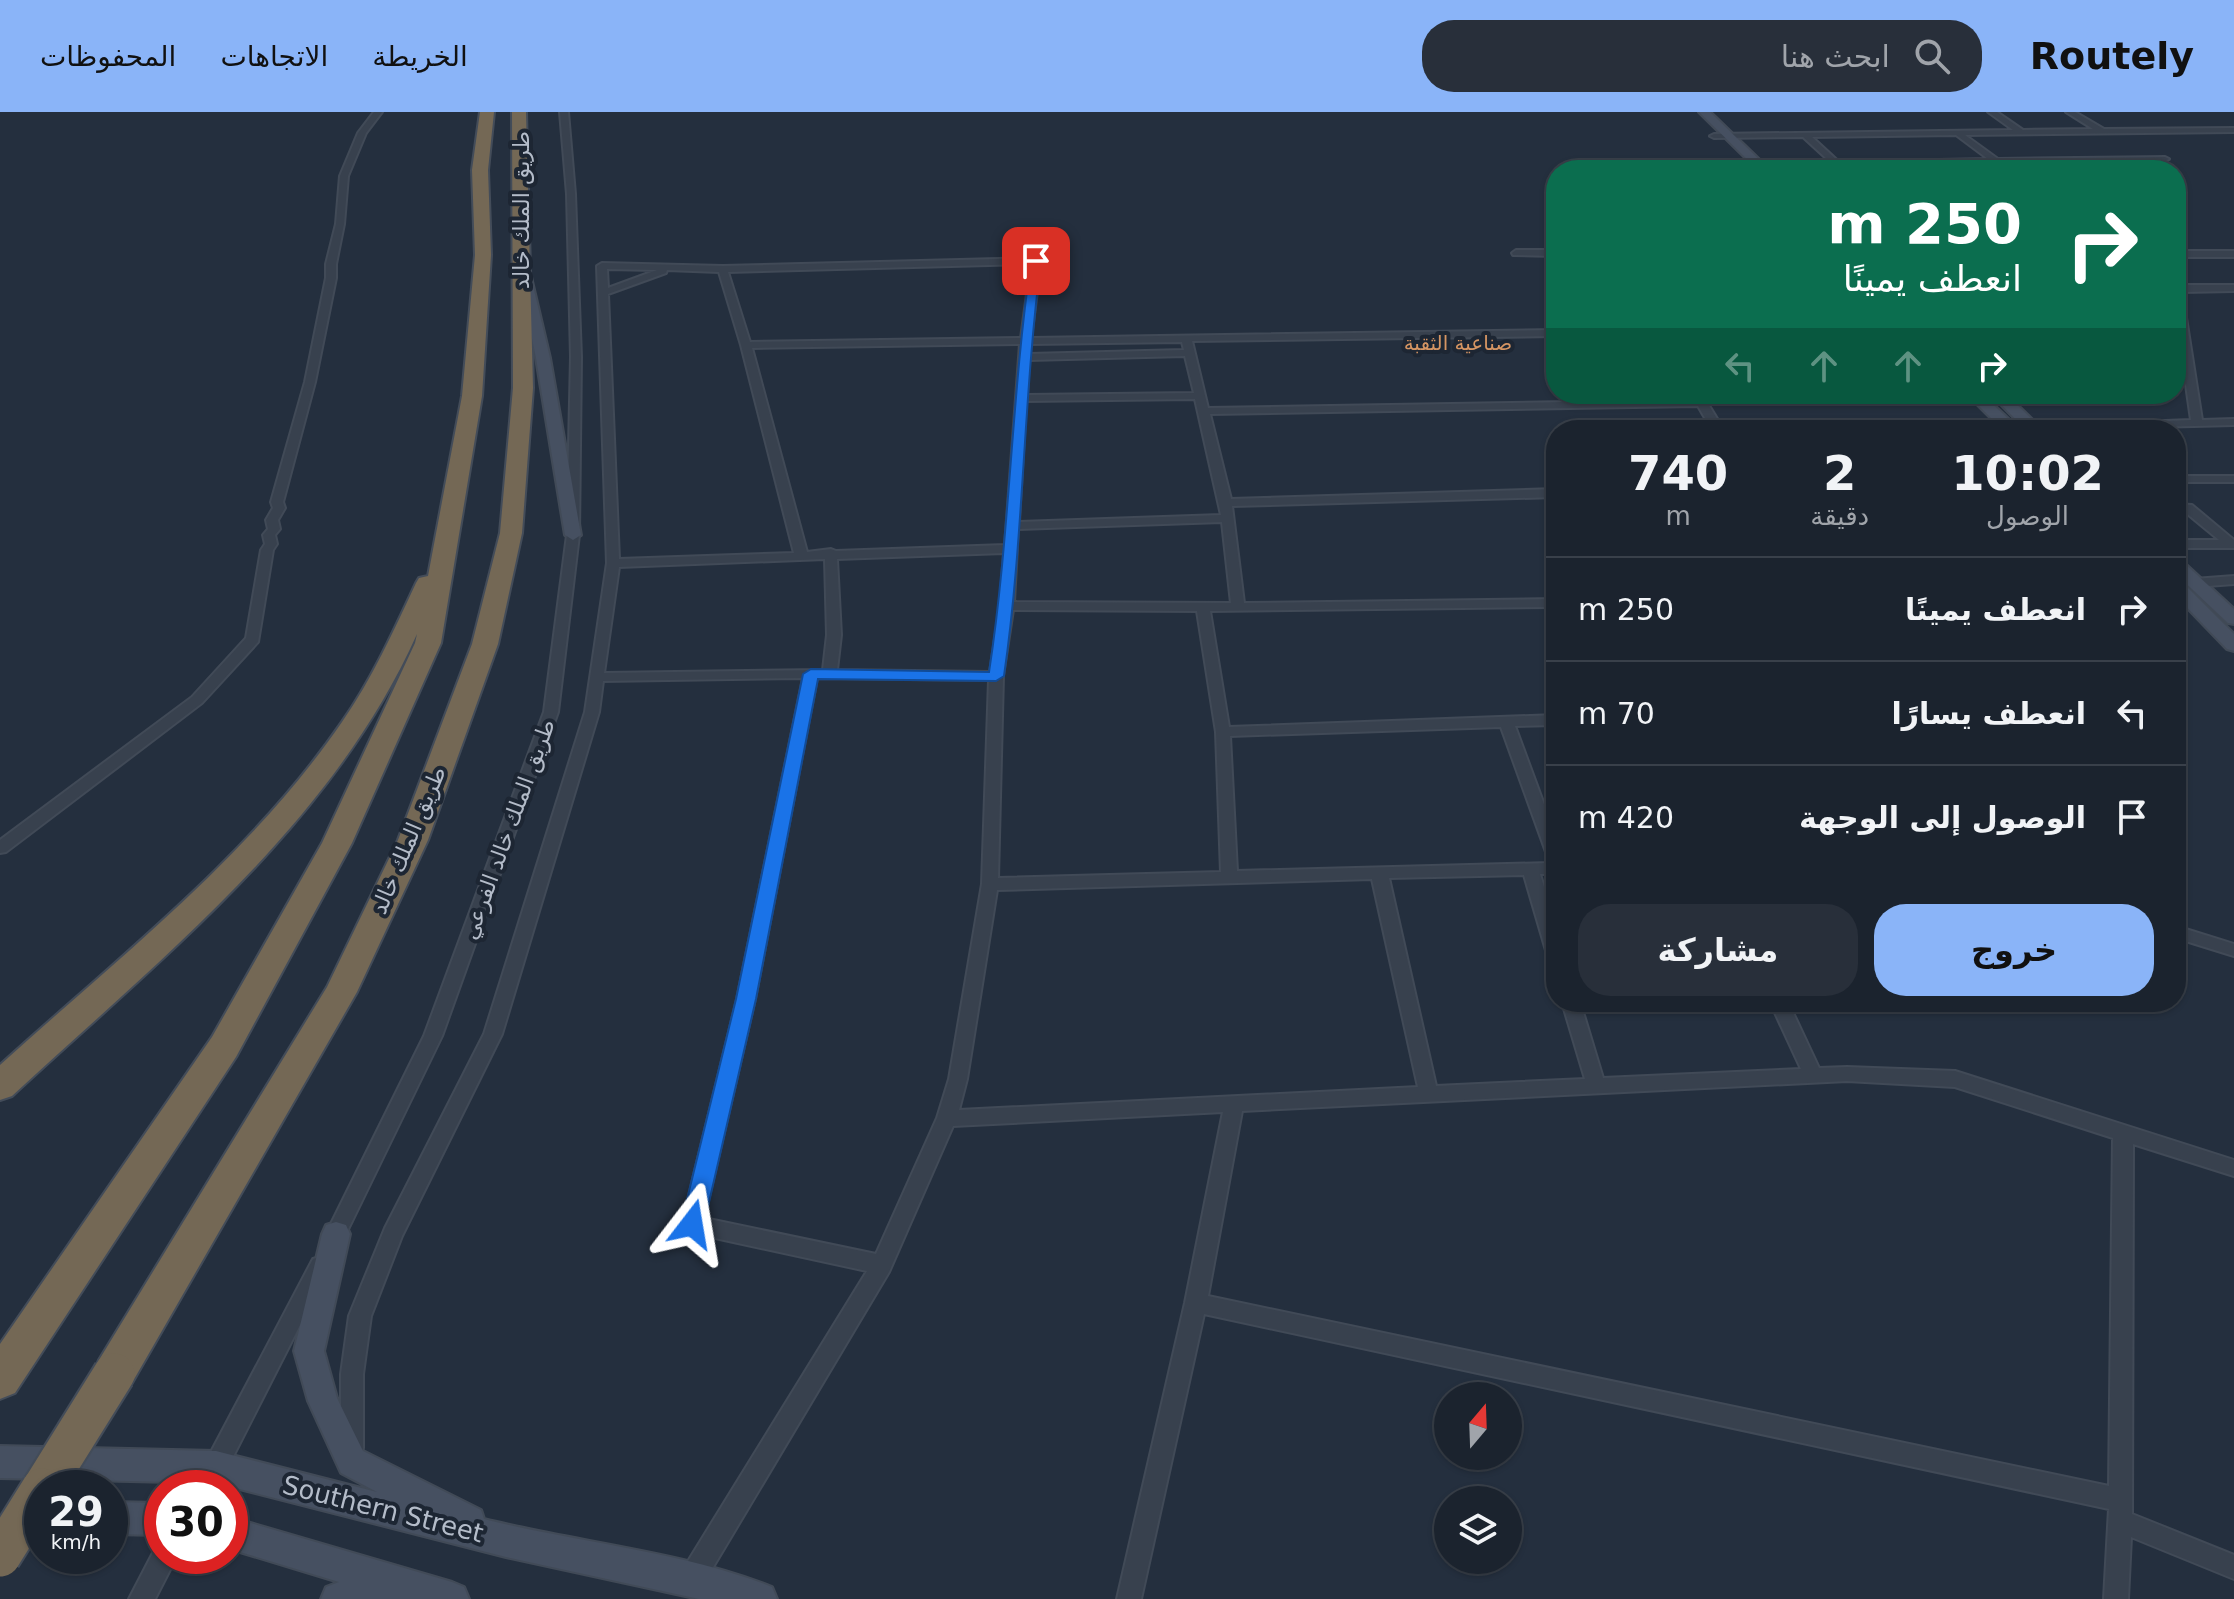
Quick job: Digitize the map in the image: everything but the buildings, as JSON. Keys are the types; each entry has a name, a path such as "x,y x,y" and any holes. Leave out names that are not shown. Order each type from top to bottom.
{"highway":[{"name":"طريق الملك خالد","path":"6,1371 224,1047 337,843 428,643 472,396 483,255 480,170 487,112"},
{"name":"طريق الملك خالد","path":"53,1470 114,1374 341,992 413,840 485,644 512,518 523,388 519,112"},
{"path":"0,1086 237,869 301,795 354,725 399,646 448,542"},
{"path":"0,1069 144,951"},
{"name":"طريق الملك خالد","path":"0,1556 24,1517"}],"main road":[{"path":"1689,112 1752,160"},
{"path":"1704,112 1742,160"},
{"path":"520,255 543,358 573,535"},
{"path":"1987,404 2009,420"},
{"path":"2186,586 2234,619"},
{"path":"2186,586 2234,645"},
{"path":"336,1234 309,1351 323,1401 352,1462 506,1541"},
{"name":"Southern Street","path":"0,1462 144,1473"},
{"name":"Southern Street","path":"248,1486 691,1580 760,1599"},
{"path":"0,1517 24,1517"},
{"path":"248,1538 445,1597"},
{"path":"338,1599 445,1597"}],"street":[{"path":"0,848 197,700 253,639 267,550 271,544 269,535 274,529 272,520 279,508 277,502 310,382 308,377 331,278 344,176 362,133 378,112"},
{"name":"طريق الملك خالد الفرعي","path":"214,1470 336,1234 433,1036 551,712 573,535 576,357 564,112"},
{"path":"1992,112 2020,131"},
{"path":"2070,112 2104,133"},
{"path":"1722,134 1957,133 2234,123"},
{"path":"1722,134 2161,133 2234,130"},
{"path":"1957,133 1994,160"},
{"path":"2109,160 2165,159 2161,133"},
{"path":"1806,136 1833,160"},
{"path":"2186,251 2234,254"},
{"path":"1516,253 1546,253"},
{"path":"572,264 723,269 1036,261 1025,342 1007,606 996,676 990,884 958,1079 947,1118 882,1265 691,1580"},
{"path":"352,1462 352,1374 360,1316 392,1234 493,1034 592,712 613,563 602,266"},
{"path":"603,293 672,267"},
{"path":"723,269 801,555"},
{"path":"2186,288 2234,288"},
{"path":"746,345 1546,333"},
{"path":"1186,338 1226,503 1238,607"},
{"path":"2186,352 2197,423"},
{"path":"1024,357 1189,353"},
{"path":"1021,398 1200,396"},
{"path":"1204,411 1546,402"},
{"path":"2186,423 2234,422"},
{"path":"2186,479 2234,479"},
{"path":"1226,503 1546,493"},
{"path":"2186,508 2232,544"},
{"path":"1012,526 1227,518"},
{"path":"2186,544 2232,544"},
{"path":"613,563 1010,549"},
{"path":"831,553 834,635 820,674 692,1224 882,1265"},
{"path":"2186,585 2234,580"},
{"path":"1007,606 1546,603"},
{"path":"1203,607 1223,732 1229,876"},
{"path":"596,677 820,674 996,676"},
{"path":"1223,732 1546,720"},
{"path":"1506,721 1546,831"},
{"path":"1530,868 1546,921"},
{"path":"990,884 1546,868"},
{"path":"1379,872 1429,1095"},
{"path":"2186,935 2234,950"},
{"path":"1574,1012 1596,1086"},
{"path":"1784,1012 1814,1076"},
{"path":"947,1118 1814,1076 1955,1079 2234,1168"},
{"path":"1129,1599 1196,1303 1234,1104"},
{"path":"2116,1599 2121,1511 2123,1133"},
{"path":"1196,1303 2121,1511 2234,1567"},
{"path":"141,1599 155,1574"}],"district":[{"name":"صناعية الثقبة","path":"1458,343"}],"route":[{"path":"692,1224 746,999 811,674 996,676 1007,606 1025,342 1036,261"}]}
